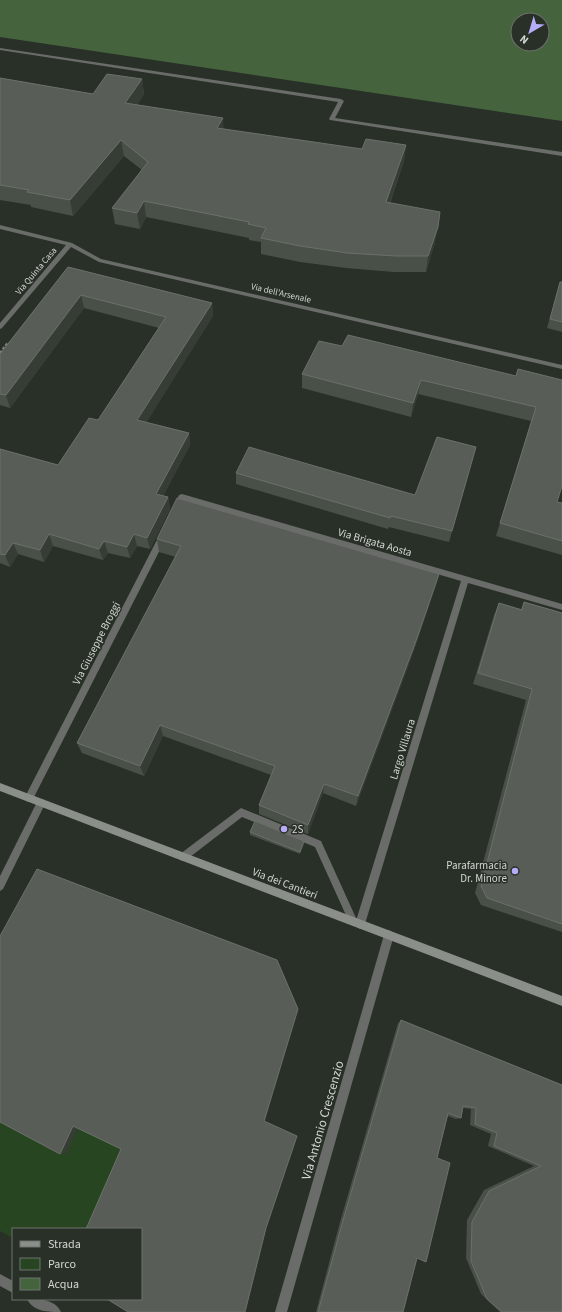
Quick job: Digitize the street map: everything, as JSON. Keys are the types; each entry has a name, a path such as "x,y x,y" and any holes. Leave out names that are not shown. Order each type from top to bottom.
{"main road":[{"name":"Via dei Cantieri","path":"0,788 41,802 562,1001"}],"street":[{"path":"0,49 341,101 332,119 562,154"},
{"name":"Via dell'Arsenale","path":"0,228 70,244 99,260 562,367"},
{"name":"Via Quinta Casa","path":"0,327 70,244"},
{"name":"Via Giuseppe Broggi","path":"29,798 182,497"},
{"name":"Via Brigata Aosta","path":"182,497 562,608"},
{"name":"Largo Villaura","path":"356,923 465,580"},
{"path":"0,886 41,802"},
{"path":"183,857 241,812 318,844 356,923"},
{"name":"Via Antonio Crescenzio","path":"281,1312 389,935"},
{"path":"0,1280 12,1287"},
{"path":"35,1300 55,1312"}],"green space":[{"path":"2,1120 79,1127 125,1149 91,1228 12,1228 12,1237 0,1231 0,1124"}],"water":[{"path":"0,0 562,0 562,121 0,37"}],"building":[{"path":"107,74 142,79 125,103 223,118 217,128 362,149 366,139 406,145 386,202 440,212 438,227 428,256 347,253 300,246 261,238 266,228 248,224 249,222 144,201 137,213 112,208 148,162 121,140 70,200 0,185 0,78 93,94"},
{"path":"68,267 212,303 137,420 189,433 156,494 168,497 147,538 134,534 127,547 104,541 99,549 49,534 40,550 13,543 5,555 0,554 0,449 58,465 89,418 98,420 166,317 81,295 6,395 0,394 0,354"},
{"path":"560,282 562,282 562,322 550,319"},
{"path":"348,335 516,376 518,369 562,380 562,486 557,502 562,503 562,541 500,523 536,407 421,380 413,403 302,374 319,341 342,346"},
{"path":"437,437 476,447 452,531 391,516 390,518 236,473 249,447 415,495"},
{"path":"177,498 439,574 416,641 358,796 324,784 308,825 259,805 275,766 160,725 140,766 77,743 181,546 157,539"},
{"path":"524,602 562,613 562,924 487,898 481,886 532,689 478,673 499,603 522,610"},
{"path":"255,821 304,841 300,852 250,832"},
{"path":"37,869 277,960 298,1009 264,1121 297,1136 266,1228 245,1312 128,1312 109,1300 142,1300 142,1228 86,1228 121,1149 73,1126 60,1154 0,1122 0,936"},
{"path":"401,1020 562,1085 562,1312 502,1312 487,1299 471,1261 472,1222 489,1191 541,1166 494,1146 497,1133 475,1124 476,1108 463,1106 461,1118 448,1113 437,1158 450,1163 426,1262 417,1258 403,1312 318,1312"}],"place":[{"name":"2S","path":"284,829"},
{"name":"Parafarmacia Dr. Minore","path":"515,871"}]}
